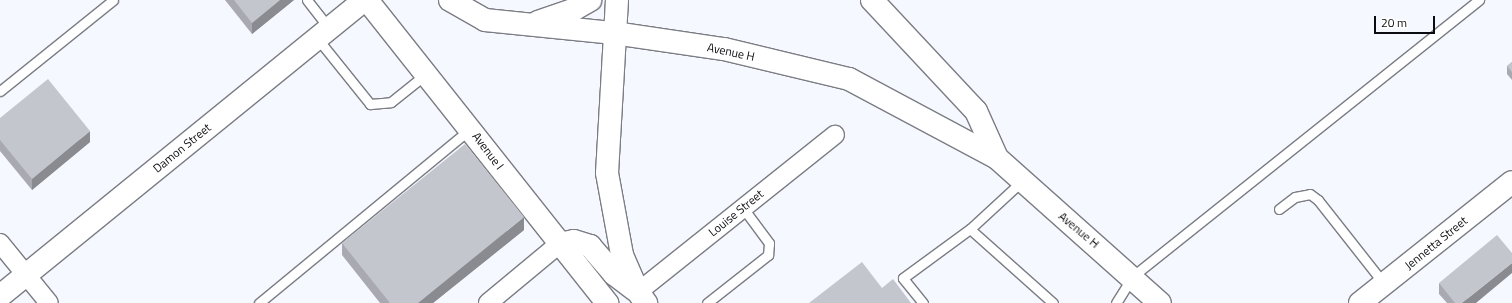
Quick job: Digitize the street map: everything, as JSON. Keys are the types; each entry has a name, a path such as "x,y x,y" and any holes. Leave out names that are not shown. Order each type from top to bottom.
{"main road":[{"name":"Damon Street","path":"0,296 364,0"},
{"name":"Avenue I","path":"367,0 471,128 559,244 608,303"},
{"name":"Avenue H","path":"450,0 485,20 614,33 724,49 849,79 997,158 1021,182 1133,276 1160,303"},
{"path":"519,23 537,22 573,10 590,0"},
{"path":"618,0 614,33 607,173 622,255 642,297"},
{"name":"Avenue H","path":"872,0 976,112 997,158"},
{"name":"Jennetta Street","path":"1373,296 1512,182"},
{"path":"559,244 574,241 590,246 614,274 642,297"}],"street":[{"name":"Louise Street","path":"642,297 743,208 835,135"},
{"path":"0,243 49,303"},
{"path":"488,303 559,244"}],"lane":[{"path":"0,91 113,0"},
{"path":"307,0 323,33 370,104 391,102 426,73"},
{"path":"1116,303 1133,276 1479,0"},
{"path":"259,303 471,128"},
{"path":"923,303 903,278 970,229 1021,182"},
{"path":"1279,209 1295,197 1310,194 1318,200 1373,296"},
{"path":"707,303 768,255 770,243 743,208"},
{"path":"970,229 1053,303"}],"building":[{"path":"234,0 280,0 252,23"},
{"path":"1512,62 1512,72 1507,66"},
{"path":"48,79 90,131 32,179 0,140 0,118"},
{"path":"465,144 524,217 418,303 390,303 342,243"},
{"path":"1497,235 1512,253 1512,263 1462,303 1455,303 1439,283"},
{"path":"862,262 882,288 893,279 911,303 809,303"}]}
